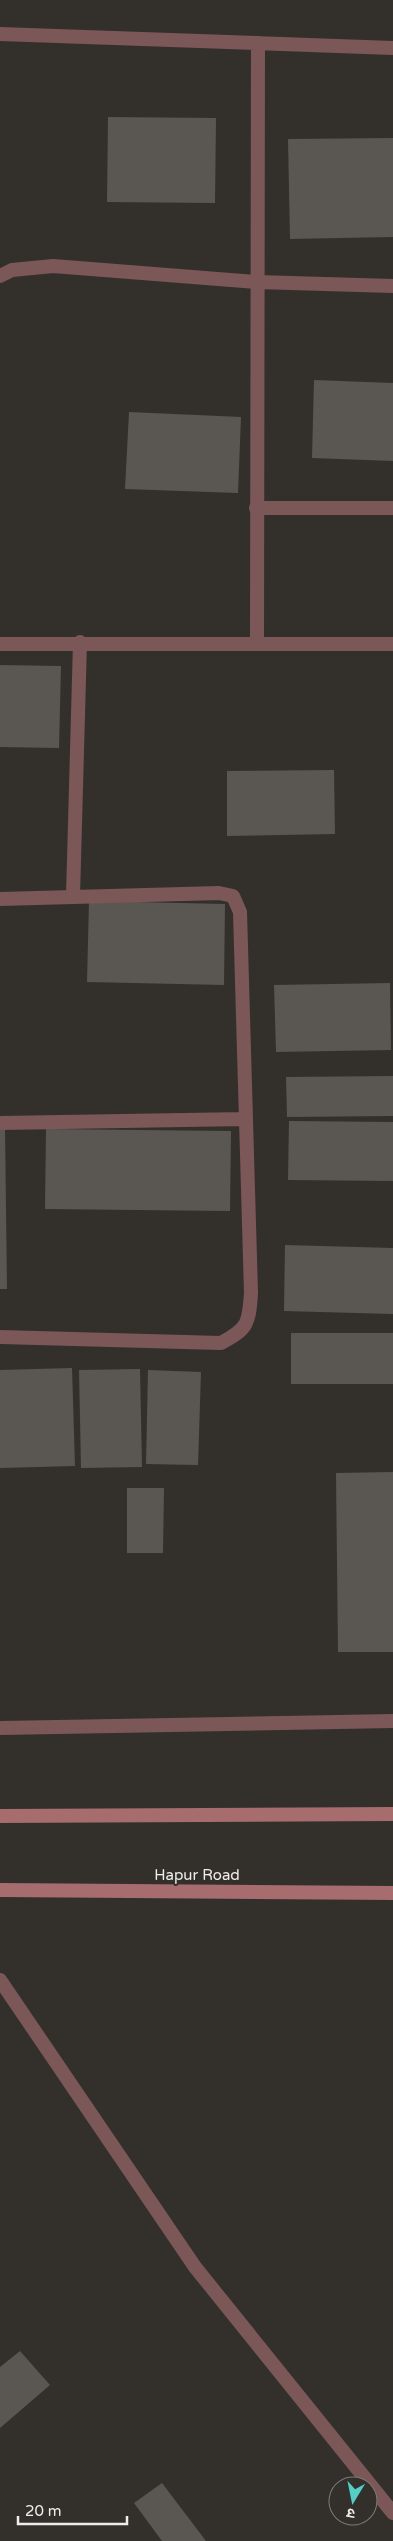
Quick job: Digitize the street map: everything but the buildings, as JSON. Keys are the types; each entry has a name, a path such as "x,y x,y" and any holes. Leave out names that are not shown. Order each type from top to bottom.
{"main road":[{"path":"0,1816 393,1814"},
{"name":"Hapur Road","path":"0,1890 393,1893"}],"street":[{"path":"0,34 393,48"},
{"path":"257,643 258,43"},
{"path":"0,276 12,270 53,266 257,282 393,286"},
{"path":"256,508 393,508"},
{"path":"73,896 80,642"},
{"path":"0,644 80,642 393,644"},
{"path":"0,899 219,893 233,896 240,912 251,1293 249,1316 240,1334 221,1343 0,1337"},
{"path":"0,1123 246,1120"},
{"path":"0,1728 393,1721"},
{"path":"0,1980 195,2267 393,2513"}]}
